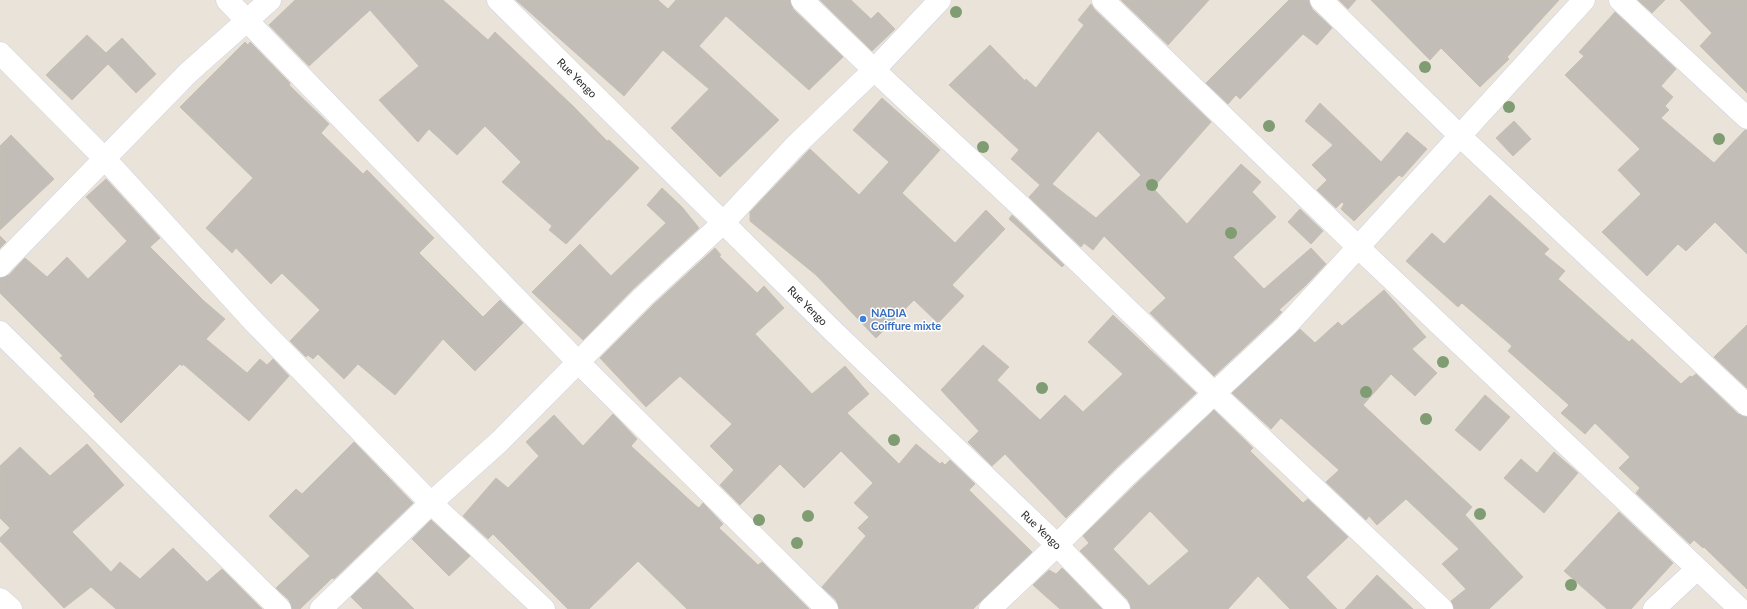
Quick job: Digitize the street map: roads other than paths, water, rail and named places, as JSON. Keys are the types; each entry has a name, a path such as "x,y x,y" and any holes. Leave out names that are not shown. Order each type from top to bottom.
{"street":[{"path":"227,0 578,362 827,609"},
{"path":"0,266 188,73 270,0"},
{"name":"Rue Yengo","path":"498,0 835,333 1057,545 1120,609"},
{"path":"802,0 874,70 1028,213 1215,394 1442,609"},
{"path":"321,609 431,504 499,442 643,297 724,222 795,146 874,70 940,0"},
{"path":"1103,0 1358,247 1740,609"},
{"path":"1321,0 1460,136 1747,405"},
{"path":"990,609 1126,476 1286,326 1584,0"},
{"path":"1620,0 1747,118"},
{"path":"0,53 105,159 254,322 431,504 544,609"},
{"path":"0,332 280,609"},
{"path":"1654,609 1697,569"},
{"path":"0,599 11,609"}],"place":[{"name":"NADIA Coiffure mixte","path":"863,319"}]}
